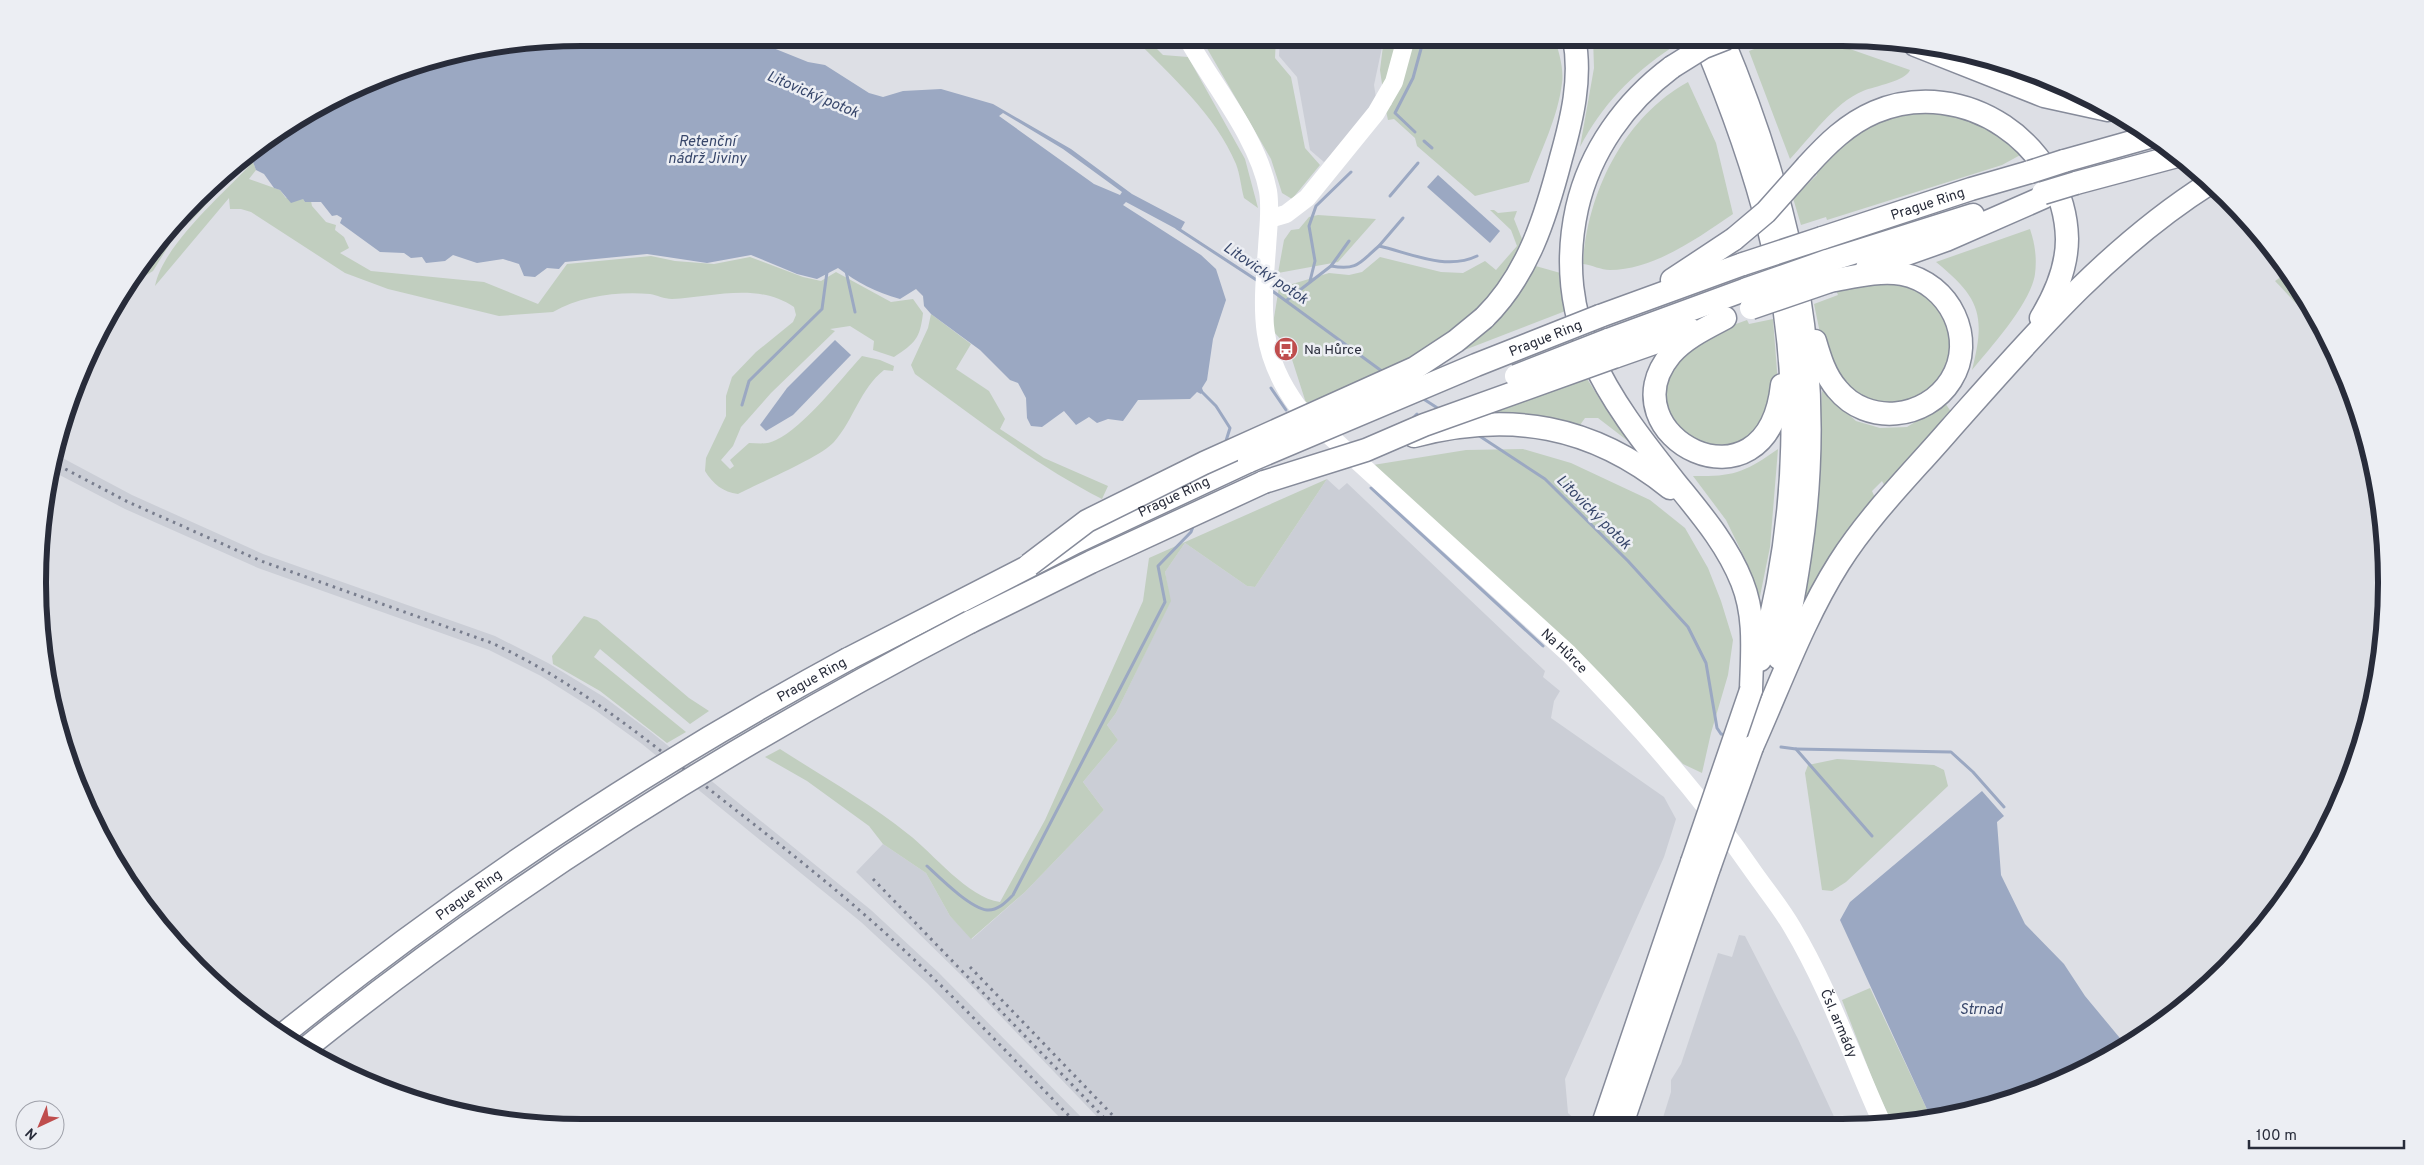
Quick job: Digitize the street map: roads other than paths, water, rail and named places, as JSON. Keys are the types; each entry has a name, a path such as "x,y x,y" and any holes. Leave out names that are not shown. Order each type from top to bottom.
{"highway":[{"path":"1029,565 1071,532 1095,517 1204,463 1391,380 1429,360 1468,332 1493,309 1525,262 1547,208 1573,109 1577,68 1575,46"},
{"path":"1624,1119 1700,865 1752,746 1764,695 1772,616 1789,510 1792,455 1792,391 1788,337 1776,258 1759,192 1735,119 1706,46"},
{"path":"1708,46 1672,67 1629,106 1612,128 1598,152 1587,177 1577,210 1572,243 1571,271 1578,323 1599,374 1635,428 1701,514 1726,551 1745,591 1764,695"},
{"path":"1605,1119 1764,695 1788,620 1804,528 1809,472 1810,407 1807,352 1798,288 1788,230 1773,176 1756,123 1725,46"},
{"path":"1940,56 2044,96 2085,105"},
{"path":"1630,305 1734,239 1766,212 1830,141 1855,122 1877,112 1910,104 1945,104 1972,110 1997,121 2020,137 2039,159 2053,180 2064,210 2067,241 2061,271 2050,303 2005,367"},
{"name":"Prague Ring","path":"288,1030 429,922 564,829 626,789 814,678 1029,565 1146,508 1353,416 1600,316 1743,264 1971,188 2142,139"},
{"name":"Prague Ring","path":"311,1045 445,941 636,811 760,736 979,618 1091,562 1264,482 1487,387 1611,349 1749,298 2076,183 2169,158"},
{"path":"1764,695 1849,548 1911,473 2005,367 2088,280 2127,242 2157,218 2204,187"},
{"path":"1798,288 1824,369 1836,388 1847,399 1866,410 1892,414 1919,408 1937,397 1952,379 1960,351 1958,323 1942,296 1925,282 1897,273 1876,274 1828,271"},
{"path":"1749,298 1724,318 1676,349 1662,367 1658,380 1656,402 1663,424 1679,443 1699,454 1720,457 1741,453 1760,441 1776,416 1781,397 1788,337"},
{"path":"1366,450 1611,349 1724,318"},
{"path":"1264,482 1416,436 1472,426 1527,425 1581,436 1612,449 1639,464 1701,514"}],"main road":[{"name":"Na Hůrce","path":"1192,46 1252,148 1267,188 1269,219 1263,311 1265,333 1271,360 1280,380 1298,407 1569,654 1611,697 1684,779 1725,830 1792,926"},
{"path":"1269,219 1292,210 1307,198 1376,113 1394,82 1404,46"},
{"name":"Čsl. armády","path":"1792,926 1832,1006 1880,1118"}],"water":[{"name":"Retenční nádrž Jiviny","path":"768,46 808,62 825,65 869,93 883,97 903,91 941,89 993,104 1071,149 1132,194 1185,222 1180,231 1126,202 1123,205 1201,255 1216,269 1226,300 1213,339 1207,380 1201,394 1197,392 1190,399 1138,400 1123,421 1108,419 1097,423 1089,417 1076,425 1064,411 1042,427 1031,426 1027,418 1026,398 1018,383 1010,380 980,350 931,314 924,306 923,296 916,289 900,299 867,286 838,268 817,279 797,274 751,255 707,263 647,254 565,262 559,269 547,268 535,277 524,276 519,264 503,259 477,263 453,255 445,261 426,263 422,257 411,258 404,253 380,252 340,223 342,218 337,215 332,216 321,202 305,202 303,199 291,203 280,190 274,188 264,174 256,170 253,162 256,157 314,118 377,87 410,75 478,57 547,47","holes":["1003,113 1063,149 1122,192 1120,195 1094,184 999,116"]},
{"path":"1438,175 1500,231 1490,243 1427,187"},
{"path":"835,340 851,355 793,415 766,431 760,425 787,388"},
{"name":"Strnad","path":"1982,791 2004,816 1997,822 2001,875 2025,924 2064,964 2085,996 2121,1040 2047,1078 1980,1100 1928,1111 1840,920 1850,902"}],"waterway":[{"path":"1415,132 1395,113 1413,78 1422,46"},
{"path":"1424,141 1432,148"},
{"path":"1390,196 1418,163"},
{"path":"1310,281 1315,261 1309,226 1316,206 1351,172"},
{"path":"1379,246 1403,218"},
{"name":"Litovický potok","path":"1177,228 1258,281"},
{"path":"1287,300 1331,266 1349,241"},
{"path":"1331,266 1347,267 1358,264 1379,246 1441,261 1453,262 1477,256"},
{"path":"846,271 855,312"},
{"path":"742,405 749,381 822,309 827,272"},
{"name":"Litovický potok","path":"1271,290 1383,372"},
{"path":"1271,388 1286,410"},
{"path":"1200,390 1216,406 1230,428 1225,444"},
{"name":"Litovický potok","path":"1422,398 1439,409"},
{"path":"1410,421 1417,414"},
{"name":"Litovický potok","path":"1478,435 1545,479 1628,561 1688,627 1706,663 1717,728 1721,734 1727,735"},
{"path":"1371,488 1543,646"},
{"path":"927,866 956,892 980,908 987,910 995,909 1013,895 1165,602 1158,566 1191,532 1194,524"},
{"name":"Litovický potok","path":"1781,747 1796,749 1872,836"},
{"path":"1796,749 1951,752 1973,772 2004,807"}],"railway":[{"path":"60,466 128,502 261,561 492,643 580,692 661,751 791,853 866,916 948,992 1072,1119"},
{"path":"873,879 1105,1119"},
{"path":"970,967 1116,1119"}],"place":[{"name":"Na Hůrce","path":"1286,349"}]}
